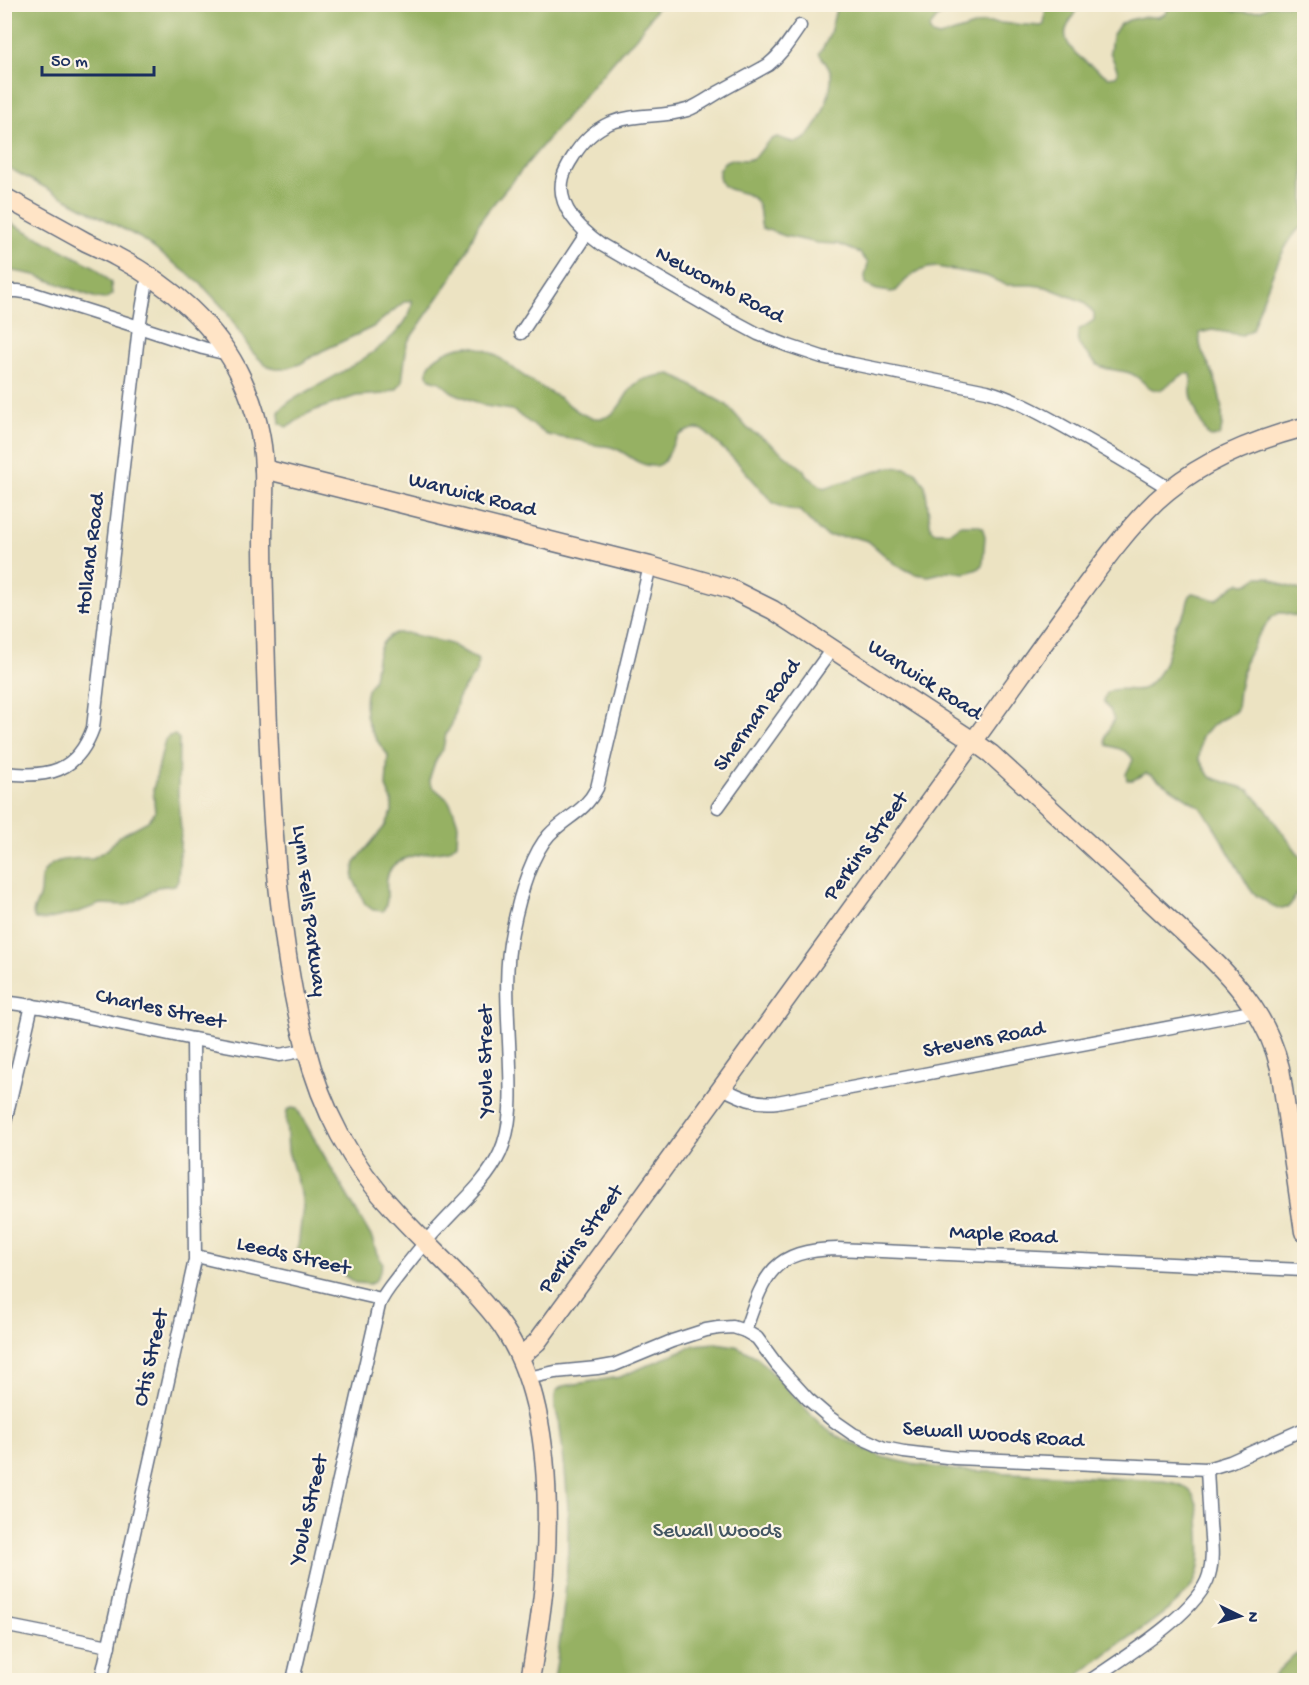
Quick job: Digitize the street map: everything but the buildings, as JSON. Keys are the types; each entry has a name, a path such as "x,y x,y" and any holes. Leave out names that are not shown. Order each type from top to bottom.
{"main road":[{"name":"Lynn Fells Parkway","path":"4,196 148,275 191,309 228,354 254,410 262,446 264,469 266,684 272,815 285,944 294,996 306,1050 327,1110 339,1136 384,1199 491,1311 520,1357 528,1378 542,1440 546,1520 545,1571 530,1680"},
{"name":"Perkins Street","path":"520,1357 537,1342 1101,566 1142,515 1170,489 1228,453 1278,434 1305,427"},
{"name":"Warwick Road","path":"264,469 650,566 740,592 773,610 991,754 1209,956 1233,980 1256,1011 1277,1054 1298,1136 1305,1232"}],"street":[{"name":"Newcomb Road","path":"800,26 776,59 696,106 672,114 619,120 591,134 563,174 563,195 573,220 602,245 758,334 822,357 1007,398 1096,444 1170,489"},
{"path":"521,333 587,233"},
{"name":"Holland Road","path":"4,773 39,775 61,768 79,754 93,728 148,275"},
{"path":"4,291 31,293 228,354"},
{"name":"Youle Street","path":"293,1680 381,1299 425,1242 476,1188 494,1163 504,1142 511,1105 508,982 512,930 526,882 539,849 554,831 582,810 597,788 650,566"},
{"name":"Sherman Road","path":"718,807 832,649"},
{"name":"Charles Street","path":"4,1002 32,1005 280,1055 306,1050"},
{"path":"4,1126 32,1005"},
{"name":"Stevens Road","path":"722,1088 753,1102 777,1102 1256,1011"},
{"name":"Otis Street","path":"101,1680 196,1256 193,1039"},
{"name":"Maple Road","path":"746,1331 760,1289 771,1272 785,1260 813,1250 837,1249 1305,1270"},
{"name":"Leeds Street","path":"196,1256 381,1299"},
{"path":"528,1378 555,1372 614,1365 706,1330 726,1327 746,1331"},
{"name":"Sewall Woods Road","path":"746,1331 757,1338 808,1399 830,1418 853,1434 884,1448 904,1452 954,1458 1195,1470 1230,1462 1305,1429"},
{"path":"1091,1680 1180,1616 1204,1589 1210,1574 1212,1559 1207,1469"},
{"path":"13,1627 109,1646"}],"green space":[{"path":"4,5 659,5 635,39 621,52 479,223 451,279 407,343 402,382 397,389 384,394 356,396 313,411 286,427 280,423 279,412 286,404 340,373 389,340 409,314 412,300 404,302 373,327 300,364 284,369 266,365 252,352 226,311 201,284 171,261 140,238 5,166"},
{"path":"837,5 956,5 937,18 929,28 932,35 939,37 983,23 1041,26 1044,25 1046,5 1079,5 1066,30 1069,45 1080,58 1108,77 1116,76 1118,72 1110,52 1112,36 1120,24 1129,20 1158,17 1174,5 1206,5 1248,12 1261,10 1270,5 1304,5 1304,225 1296,232 1280,257 1252,330 1242,335 1212,330 1200,333 1202,350 1220,396 1222,422 1219,436 1210,437 1201,423 1192,398 1191,374 1184,374 1160,390 1156,390 1148,387 1132,374 1112,370 1095,363 1077,339 1079,330 1094,320 1094,314 1084,302 1046,287 1006,285 986,276 937,267 916,272 896,291 877,290 866,285 865,276 868,263 860,253 838,244 817,243 762,228 756,201 746,194 723,185 719,171 725,162 732,159 753,158 768,142 777,137 793,142 803,140 816,125 826,103 831,82 830,71 819,53 829,36"},
{"path":"5,220 95,267 111,283 112,295 105,299 96,298 35,275 5,271"},
{"path":"468,346 486,350 579,412 595,418 614,413 634,385 640,381 671,374 727,405 748,429 766,440 824,488 890,467 906,468 916,472 925,485 931,529 935,532 950,532 960,525 982,527 985,536 983,563 980,568 965,573 949,571 929,576 915,574 896,565 868,541 853,537 828,536 819,531 800,511 773,503 738,463 703,430 692,430 679,436 663,463 652,466 641,463 610,447 547,435 512,410 485,406 452,392 440,382 430,379 427,375 428,369 436,358 455,348"},
{"path":"1258,577 1269,577 1304,593 1304,618 1279,613 1270,619 1246,658 1237,709 1204,733 1201,739 1199,759 1210,777 1249,790 1271,815 1304,861 1304,893 1296,895 1287,908 1276,908 1250,889 1200,807 1146,773 1133,780 1127,780 1126,774 1133,760 1125,752 1107,745 1106,742 1107,732 1114,720 1104,702 1105,696 1113,690 1142,689 1153,681 1166,659 1176,625 1185,612 1192,593 1216,600 1235,585 1249,583"},
{"path":"395,633 406,633 451,644 478,660 477,671 459,695 452,724 430,777 432,786 448,800 453,809 458,824 457,843 449,850 412,856 396,863 387,879 387,900 383,911 373,910 365,904 353,878 355,862 385,826 392,812 392,801 386,787 388,755 376,740 370,727 365,702 381,646"},
{"path":"175,735 179,739 178,793 181,830 178,880 175,885 157,887 126,905 100,904 76,913 45,920 35,919 34,910 40,895 41,879 49,866 62,860 93,858 108,849 118,837 148,821 155,812 153,790 165,740"},
{"path":"297,1109 372,1238 377,1254 383,1263 375,1281 370,1284 355,1283 338,1271 308,1265 300,1258 298,1247 303,1206 288,1151 286,1121 287,1110"},
{"name":"Sewall Woods","path":"715,1343 736,1346 757,1357 822,1426 837,1436 882,1457 954,1470 1163,1481 1179,1484 1194,1496 1198,1510 1200,1556 1196,1578 1191,1587 1172,1607 1073,1680 554,1680 568,1553 565,1468 555,1404 556,1391 563,1386 620,1377 695,1345"},
{"path":"1295,1654 1304,1655 1304,1680 1271,1680 1280,1669"}]}
